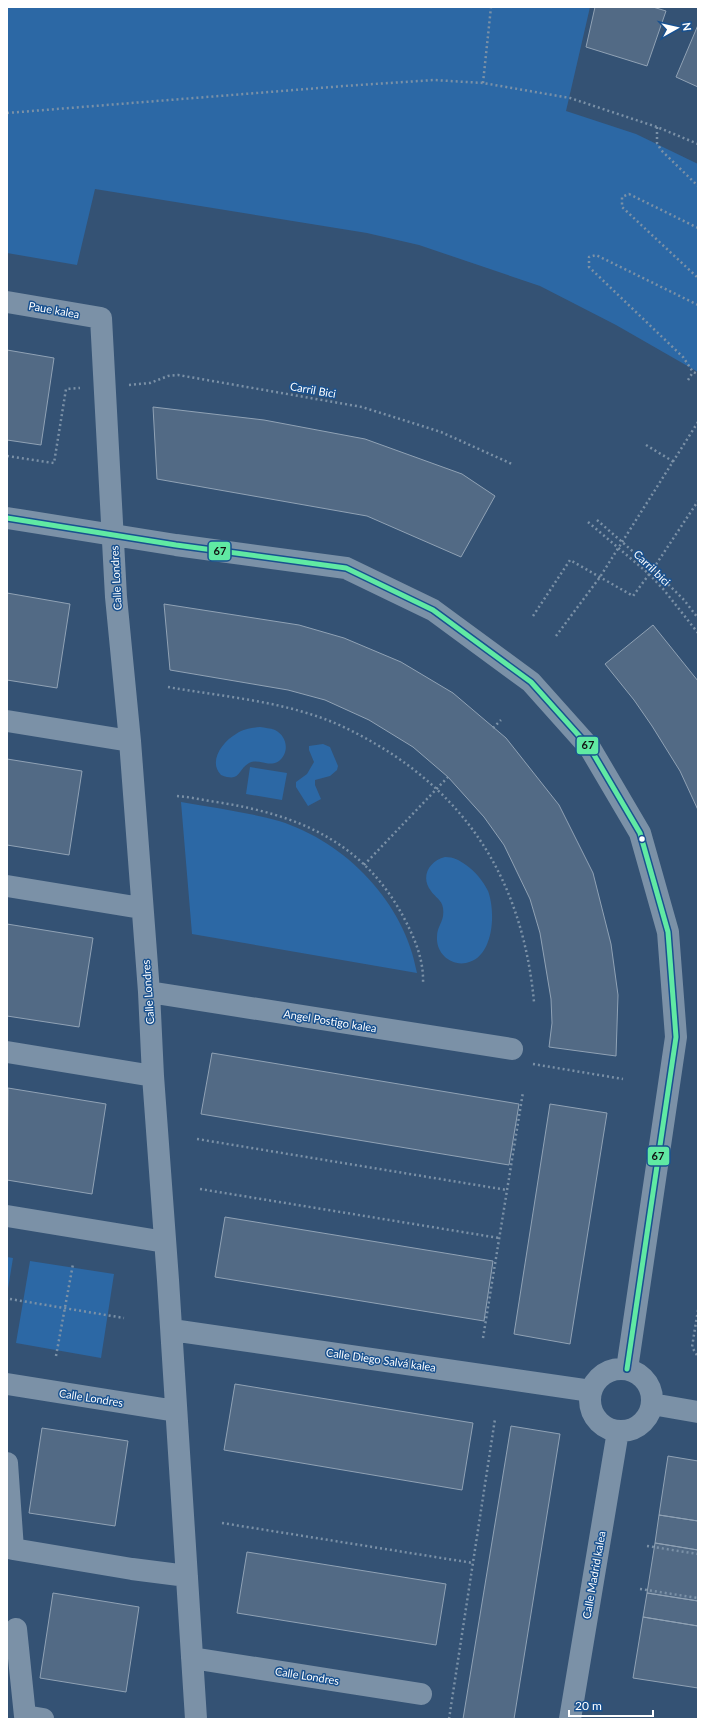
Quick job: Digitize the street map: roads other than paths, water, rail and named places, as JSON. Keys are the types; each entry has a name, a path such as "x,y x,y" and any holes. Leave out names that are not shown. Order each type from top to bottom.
{"street":[{"name":"Paue kalea","path":"7,302 101,318"},
{"name":"Calle Londres","path":"101,318 116,596 130,741 149,992 153,1076 172,1330 196,1719"},
{"path":"7,518 113,535 346,568 433,610 531,682 590,748 640,833 668,932 676,1037 626,1369"},
{"path":"7,721 130,741"},
{"path":"7,886 142,908"},
{"name":"Angel Postigo kalea","path":"149,992 512,1049"},
{"path":"7,1052 153,1076"},
{"path":"7,1216 165,1242"},
{"name":"Calle Diego Salvá kalea","path":"172,1330 591,1391"},
{"path":"619,1368 626,1369 634,1371 647,1382 650,1389 652,1404 650,1413 639,1426 629,1430 618,1431 600,1424 594,1416 590,1408 591,1391 594,1383 605,1372 619,1368"},
{"name":"Calle Londres","path":"7,1384 176,1411"},
{"path":"652,1404 698,1412"},
{"name":"Calle Madrid kalea","path":"570,1719 618,1431"},
{"path":"7,1463 13,1548 132,1569 187,1576"},
{"path":"16,1629 34,1718"},
{"name":"Calle Londres","path":"192,1658 421,1694"}]}
